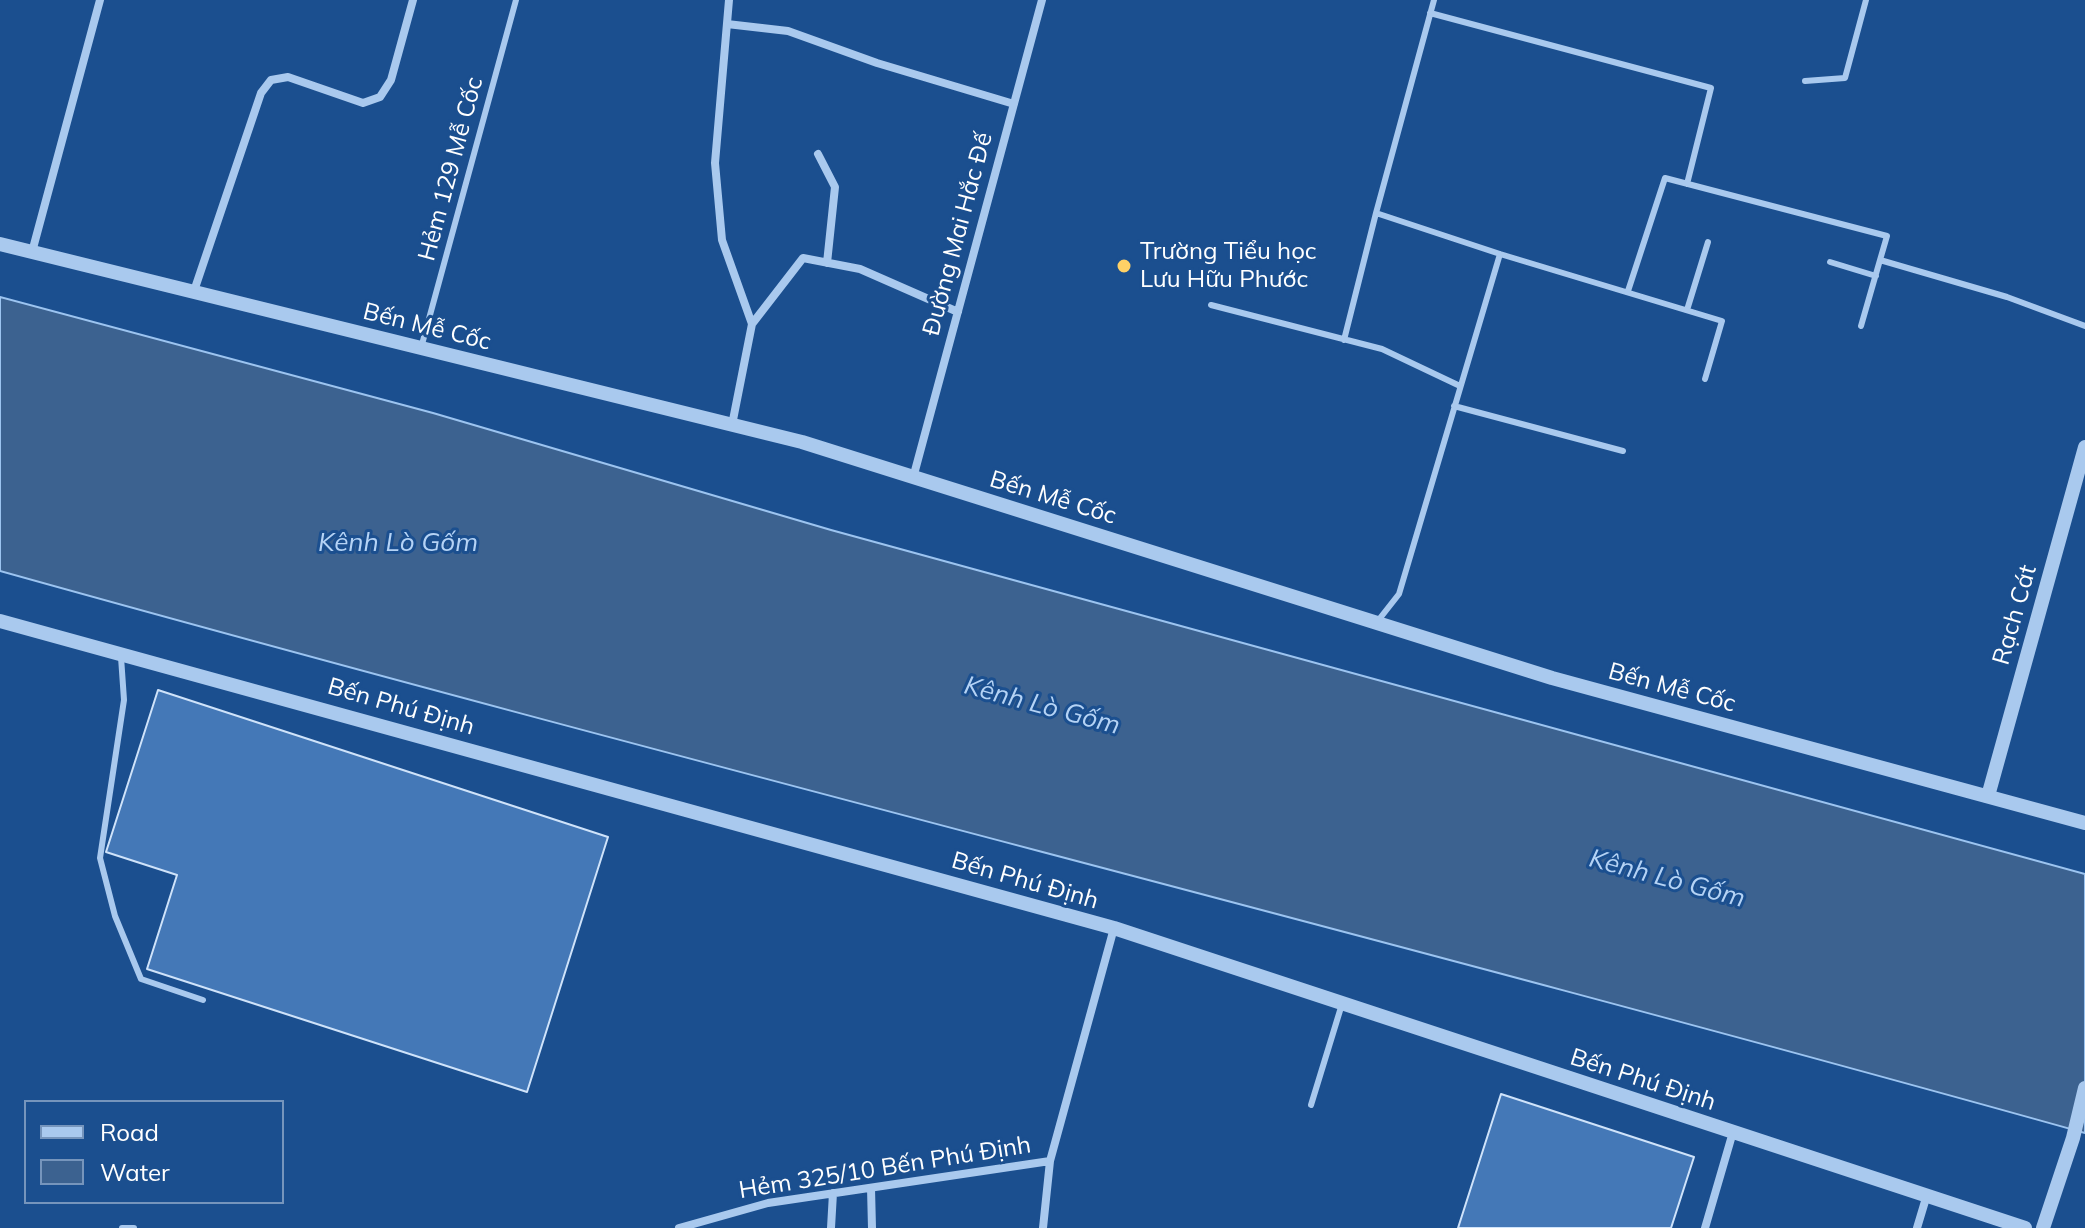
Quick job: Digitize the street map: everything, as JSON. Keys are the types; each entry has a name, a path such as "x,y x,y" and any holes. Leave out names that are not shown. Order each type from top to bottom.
{"street":[{"path":"32,252 100,0"},
{"path":"194,291 261,93 271,80 288,77 363,103 380,97 391,80 413,0"},
{"path":"729,0 715,163 722,240 752,324"},
{"name":"Đường Mai Hắc Đế","path":"913,478 1042,0"},
{"path":"727,24 788,31 877,63 1014,104"},
{"path":"818,154 835,187 827,263"},
{"name":"Bến Mễ Cốc","path":"0,244 802,442 1552,678 2085,823"},
{"path":"732,425 752,324 803,258 860,269 958,312"},
{"name":"Rạch Cát","path":"1988,796 2085,447"},
{"name":"Bến Phú Định","path":"0,621 1114,928 1926,1198 2025,1228"},
{"path":"1043,1228 1050,1161 1114,928"},
{"path":"2043,1228 2073,1138 2085,1088"},
{"path":"1705,1228 1733,1132"},
{"name":"Hẻm 325/10 Bến Phú Định","path":"679,1228 768,1203 1050,1161"},
{"path":"871,1188 872,1228"},
{"path":"831,1228 833,1193"},
{"path":"1917,1228 1926,1198"}],"lane":[{"name":"Hẻm 129 Mễ Cốc","path":"421,348 516,0"},
{"path":"1344,340 1434,0"},
{"path":"1805,81 1845,78 1866,0"},
{"path":"1430,13 1711,88 1687,184"},
{"path":"1628,291 1665,178 1887,236 1861,326"},
{"path":"1376,213 1722,321 1705,379"},
{"path":"1687,310 1708,242"},
{"path":"1377,622 1399,594 1500,254"},
{"path":"1880,260 2007,297 2085,326"},
{"path":"1830,262 1876,276"},
{"path":"1211,305 1382,349 1460,386"},
{"path":"1454,406 1623,451"},
{"path":"120,652 124,700 100,858 115,916 141,979 203,1000"},
{"path":"1311,1105 1342,1004"},
{"path":"122,1228 134,1228"}],"water":[{"name":"Kênh Lò Gốm","path":"0,297 433,413 831,530 2085,874 2085,1133 0,571"}],"building":[{"path":"158,690 608,837 527,1092 147,969 177,875 106,852"},
{"path":"1501,1094 1694,1157 1671,1228 1458,1228"}],"place":[{"name":"Trường Tiểu học Lưu Hữu Phước","path":"1124,266"}]}
